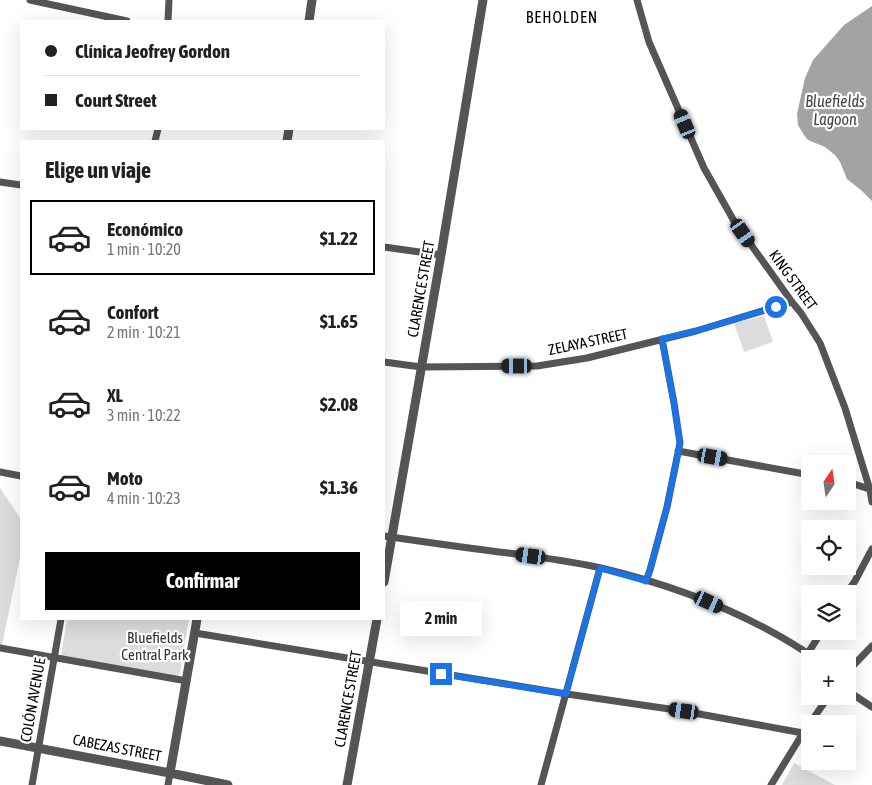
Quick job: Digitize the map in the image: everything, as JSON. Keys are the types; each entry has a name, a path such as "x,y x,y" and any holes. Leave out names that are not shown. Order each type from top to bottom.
{"street":[{"path":"30,0 122,20"},
{"path":"168,20 169,0"},
{"path":"309,20 312,0"},
{"name":"CLARENCE STREET","path":"385,571 388,537 441,255 483,0"},
{"name":"KING STREET","path":"637,0 652,50 704,168 734,221 801,313 820,343 871,490 872,502"},
{"path":"0,182 20,185"},
{"path":"385,247 441,255"},
{"name":"ZELAYA STREET","path":"385,362 421,367 537,366 587,358 696,331 792,302"},
{"path":"646,581 667,507 680,443 662,339"},
{"path":"678,451 801,473"},
{"path":"0,472 20,476"},
{"path":"856,485 871,490"},
{"path":"388,537 545,558 600,568 709,602 771,631 803,650"},
{"path":"852,585 872,549"},
{"path":"541,785 600,568"},
{"name":"COLÓN AVENUE","path":"32,785 61,620"},
{"path":"168,785 197,620"},
{"name":"CLARENCE STREET","path":"347,785 377,620"},
{"path":"195,633 566,694 684,711 801,733"},
{"path":"856,663 872,646"},
{"path":"0,648 186,681"},
{"path":"856,696 872,707"},
{"path":"770,785 801,736"},
{"name":"CABEZAS STREET","path":"0,741 228,785"}],"green space":[{"path":"764,316 773,342 744,352 734,323"},
{"path":"0,488 20,518 20,558 2,645 0,645"},
{"name":"Bluefields Central Park","path":"67,620 189,620 179,678 61,656"},
{"path":"794,763 801,767 801,770 807,770 835,785 782,785"}],"water":[{"name":"Bluefields Lagoon","path":"872,6 872,201 847,179 835,155 825,147 808,140 798,125 797,114 805,78 813,60 844,25"}],"district":[{"name":"BEHOLDEN","path":"562,17"}],"route":[{"path":"441,674 566,694 600,568 646,581 658,542 680,443 662,339 776,307"}]}
